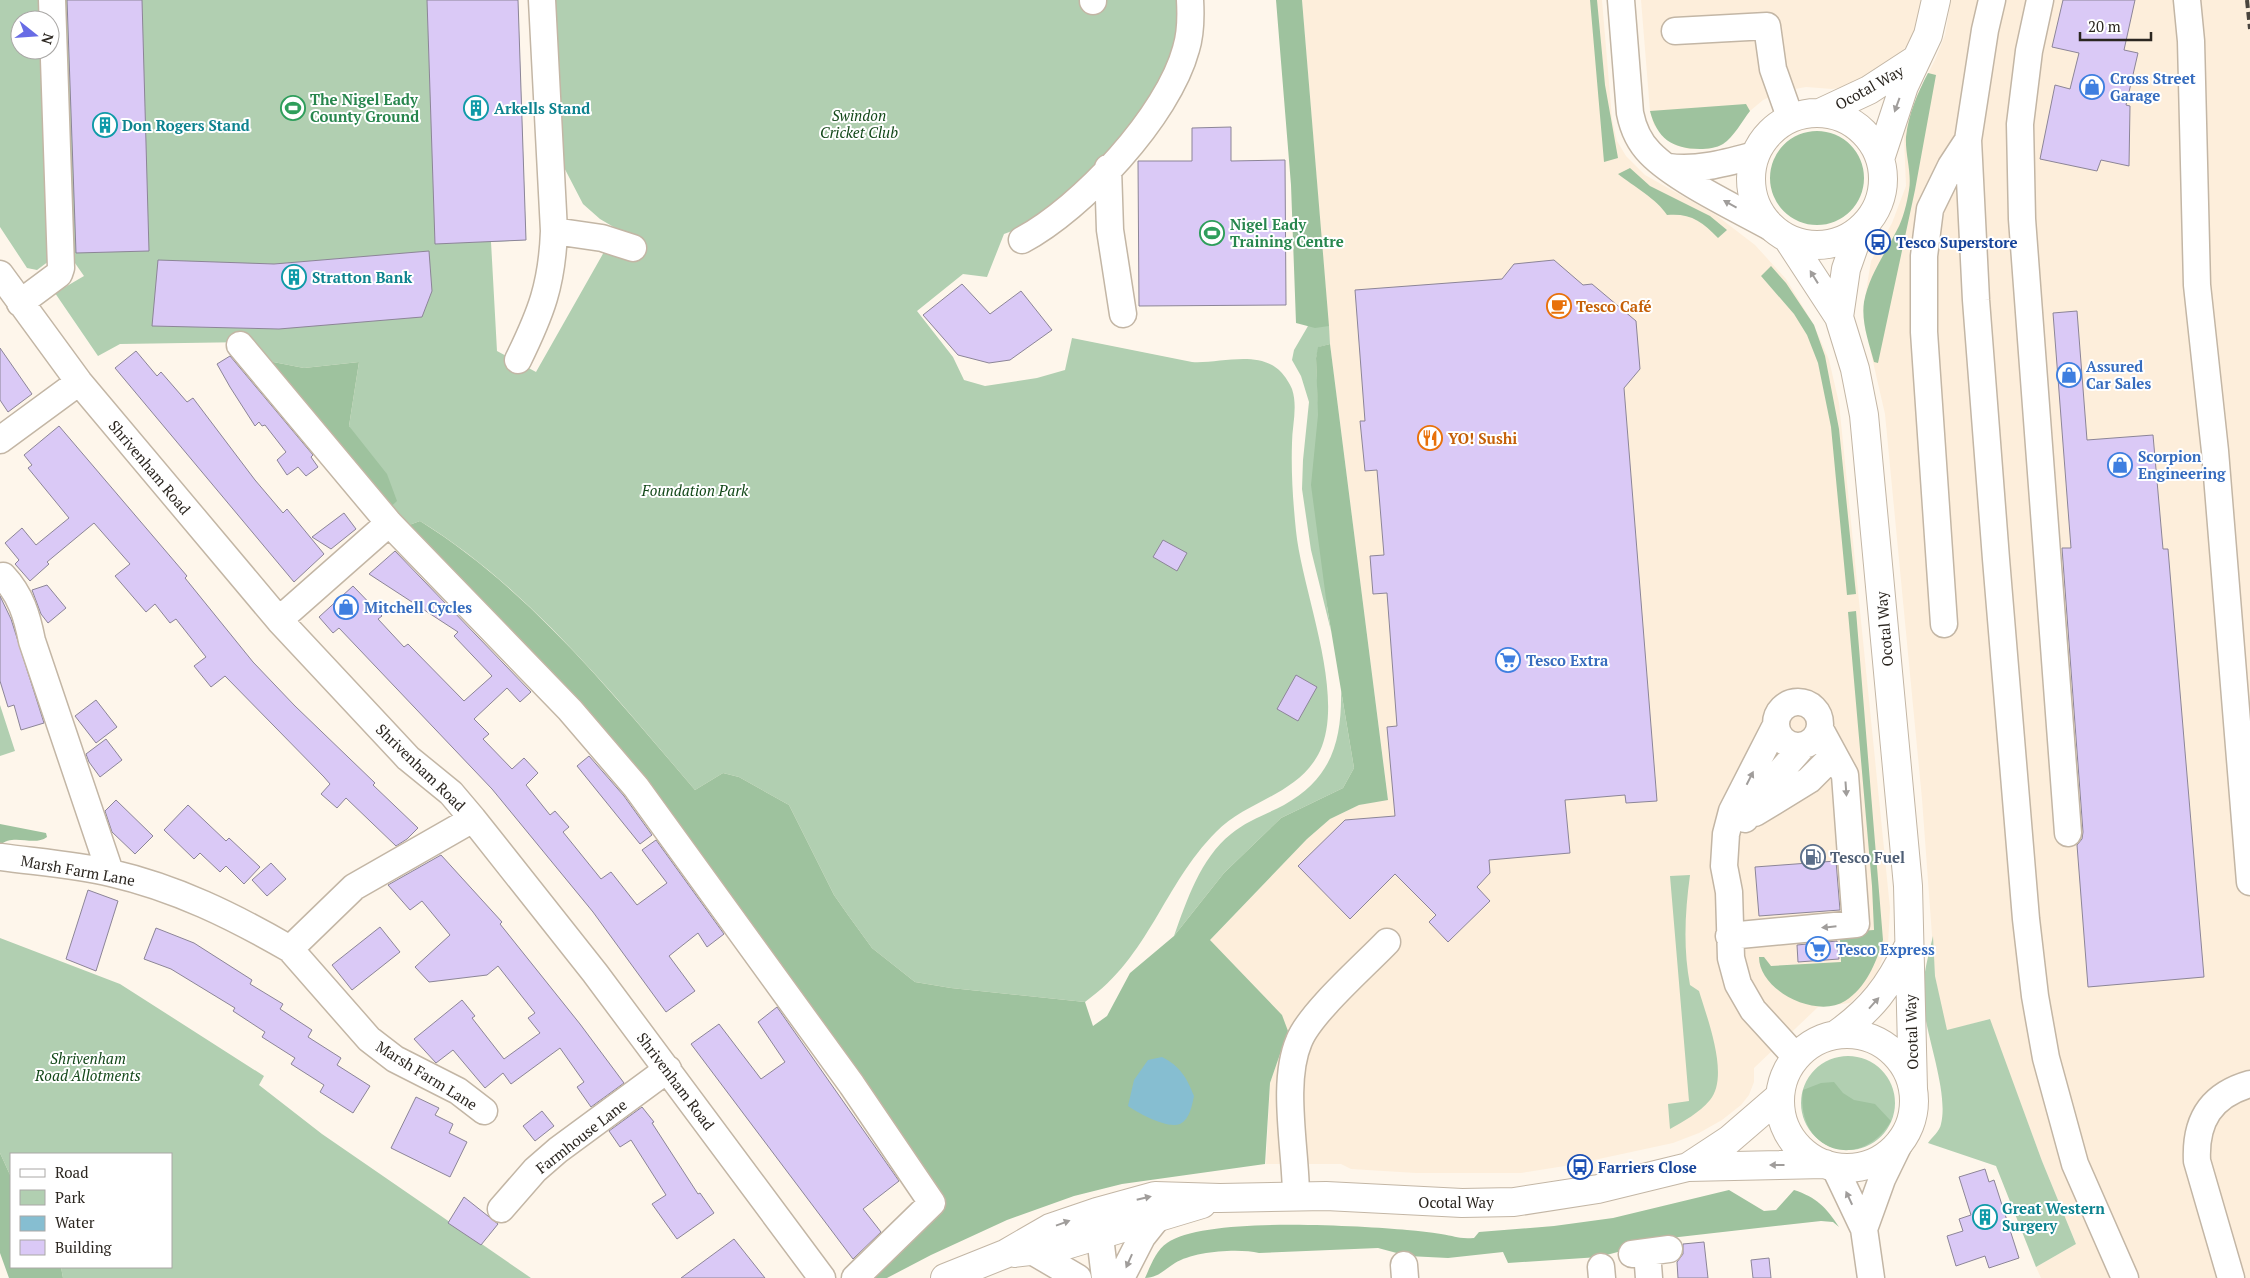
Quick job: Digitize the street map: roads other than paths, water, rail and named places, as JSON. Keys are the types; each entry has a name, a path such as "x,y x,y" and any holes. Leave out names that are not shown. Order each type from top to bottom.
{"main road":[{"name":"Ocotal Way","path":"1880,159 1892,117 1915,60 1928,35 1936,0"},
{"name":"Ocotal Way","path":"1822,112 1869,90 1915,60"},
{"path":"1822,112 1841,117 1858,127 1872,141 1880,159 1883,182 1880,197 1870,218 1860,229 1842,240 1822,245 1801,243 1780,233 1760,213 1752,194 1750,175 1754,156 1768,133 1790,117 1822,112"},
{"name":"Ocotal Way","path":"1839,317 1846,269 1860,229"},
{"name":"Ocotal Way","path":"1780,233 1839,317 1855,369 1864,415 1908,878 1913,1089"},
{"name":"Ocotal Way","path":"1838,1034 1879,998 1909,945"},
{"path":"1838,1034 1856,1034 1882,1044 1902,1063 1913,1089 1912,1116 1900,1140 1887,1154 1870,1164 1851,1168 1830,1166 1804,1152 1788,1134 1781,1112 1780,1096 1785,1075 1796,1057 1810,1044 1838,1034"},
{"name":"Ocotal Way","path":"1688,1167 1730,1140 1780,1096"},
{"name":"Ocotal Way","path":"1005,1254 1056,1248 1099,1223 1155,1196 1220,1198 1296,1196 1429,1203 1514,1202 1598,1189 1688,1167 1830,1166"},
{"name":"Ocotal Way","path":"945,1278 1005,1254 1041,1232 1099,1223 1158,1217 1220,1198"}],"street":[{"path":"20,303 59,274 61,268 52,0"},
{"path":"518,360 536,322 547,291 553,263 554,231 542,0"},
{"path":"1022,240 1053,222 1108,168 1156,112 1175,80 1186,50 1190,30 1190,0"},
{"path":"1621,0 1633,126 1650,153 1667,167 1780,233"},
{"path":"1992,0 1985,30 1968,140 1976,300 1995,550 2034,996 2046,1058 2075,1164 2125,1278"},
{"path":"2040,0 2029,51 2020,124 2022,219 2068,833"},
{"path":"2187,0 2191,41 2197,286 2215,451 2250,882"},
{"path":"1675,31 1767,26 1773,69 1790,117"},
{"path":"1944,624 1924,341 1924,256 1930,209 1940,185 1968,140"},
{"path":"1667,167 1684,169 1710,167 1754,156"},
{"path":"1108,168 1110,230 1123,314"},
{"path":"554,231 594,236 634,248"},
{"name":"Shrivenham Road","path":"0,274 79,382 279,620 408,758 447,789 473,819 668,1070 822,1278"},
{"path":"240,345 389,524 570,710 636,787 846,1077 932,1203 855,1278"},
{"path":"0,440 79,382"},
{"path":"279,620 389,524"},
{"path":"3,576 17,593 23,604 32,642 110,872"},
{"path":"1729,892 1737,867 1745,818 1765,789 1811,738 1820,718 1815,709 1803,703 1797,702 1784,707 1776,718 1776,725 1777,732 1784,742 1796,747 1811,738"},
{"path":"1776,725 1728,822 1724,866 1729,892 1729,936 1734,972 1742,995 1753,1010 1796,1057"},
{"path":"1729,936 1856,924 1844,776 1833,756 1811,738"},
{"path":"1745,818 1809,780 1833,756"},
{"path":"290,949 354,887 473,819"},
{"name":"Marsh Farm Lane","path":"2,857 110,872 165,888 218,909 290,949 369,1039 395,1059 458,1091 484,1111"},
{"path":"1296,1196 1296,1160 1290,1100 1292,1070 1298,1041 1308,1024 1387,942"},
{"name":"Farmhouse Lane","path":"501,1210 535,1170 558,1150 668,1070"},
{"path":"2231,1278 2196,1161 2196,1145 2204,1119 2220,1098 2229,1091 2250,1084"},
{"path":"1864,1229 1882,1179 1900,1140"},
{"path":"1830,1166 1864,1229 1871,1278"},
{"path":"1121,1278 1142,1237 1158,1217"},
{"path":"1099,1223 1105,1278"},
{"path":"1032,1251 1078,1278"},
{"path":"1649,1252 1649,1278"}],"water":[{"path":"1162,1057 1174,1064 1182,1073 1194,1096 1186,1119 1180,1124 1174,1125 1160,1122 1128,1106 1134,1080 1148,1060"}],"railway":[{"path":"2247,0 2250,29"}],"place":[{"name":"Cross Street Garage","path":"2092,87"},
{"name":"The Nigel Eady County Ground","path":"293,108"},
{"name":"Arkells Stand","path":"476,108"},
{"name":"Don Rogers Stand","path":"105,125"},
{"name":"Nigel Eady Training Centre","path":"1212,233"},
{"name":"Tesco Superstore","path":"1878,242"},
{"name":"Stratton Bank","path":"294,277"},
{"name":"Tesco Café","path":"1559,306"},
{"name":"Assured Car Sales","path":"2069,375"},
{"name":"YO! Sushi","path":"1430,438"},
{"name":"Scorpion Engineering","path":"2120,465"},
{"name":"Mitchell Cycles","path":"346,607"},
{"name":"Tesco Extra","path":"1508,660"},
{"name":"Tesco Fuel","path":"1813,857"},
{"name":"Tesco Express","path":"1818,949"},
{"name":"Farriers Close","path":"1580,1167"},
{"name":"Great Western Surgery","path":"1985,1217"}],"park label":[{"name":"Swindon Cricket Club","path":"859,124"},
{"name":"Foundation Park","path":"695,490"},
{"name":"Shrivenham Road Allotments","path":"88,1066"}]}
